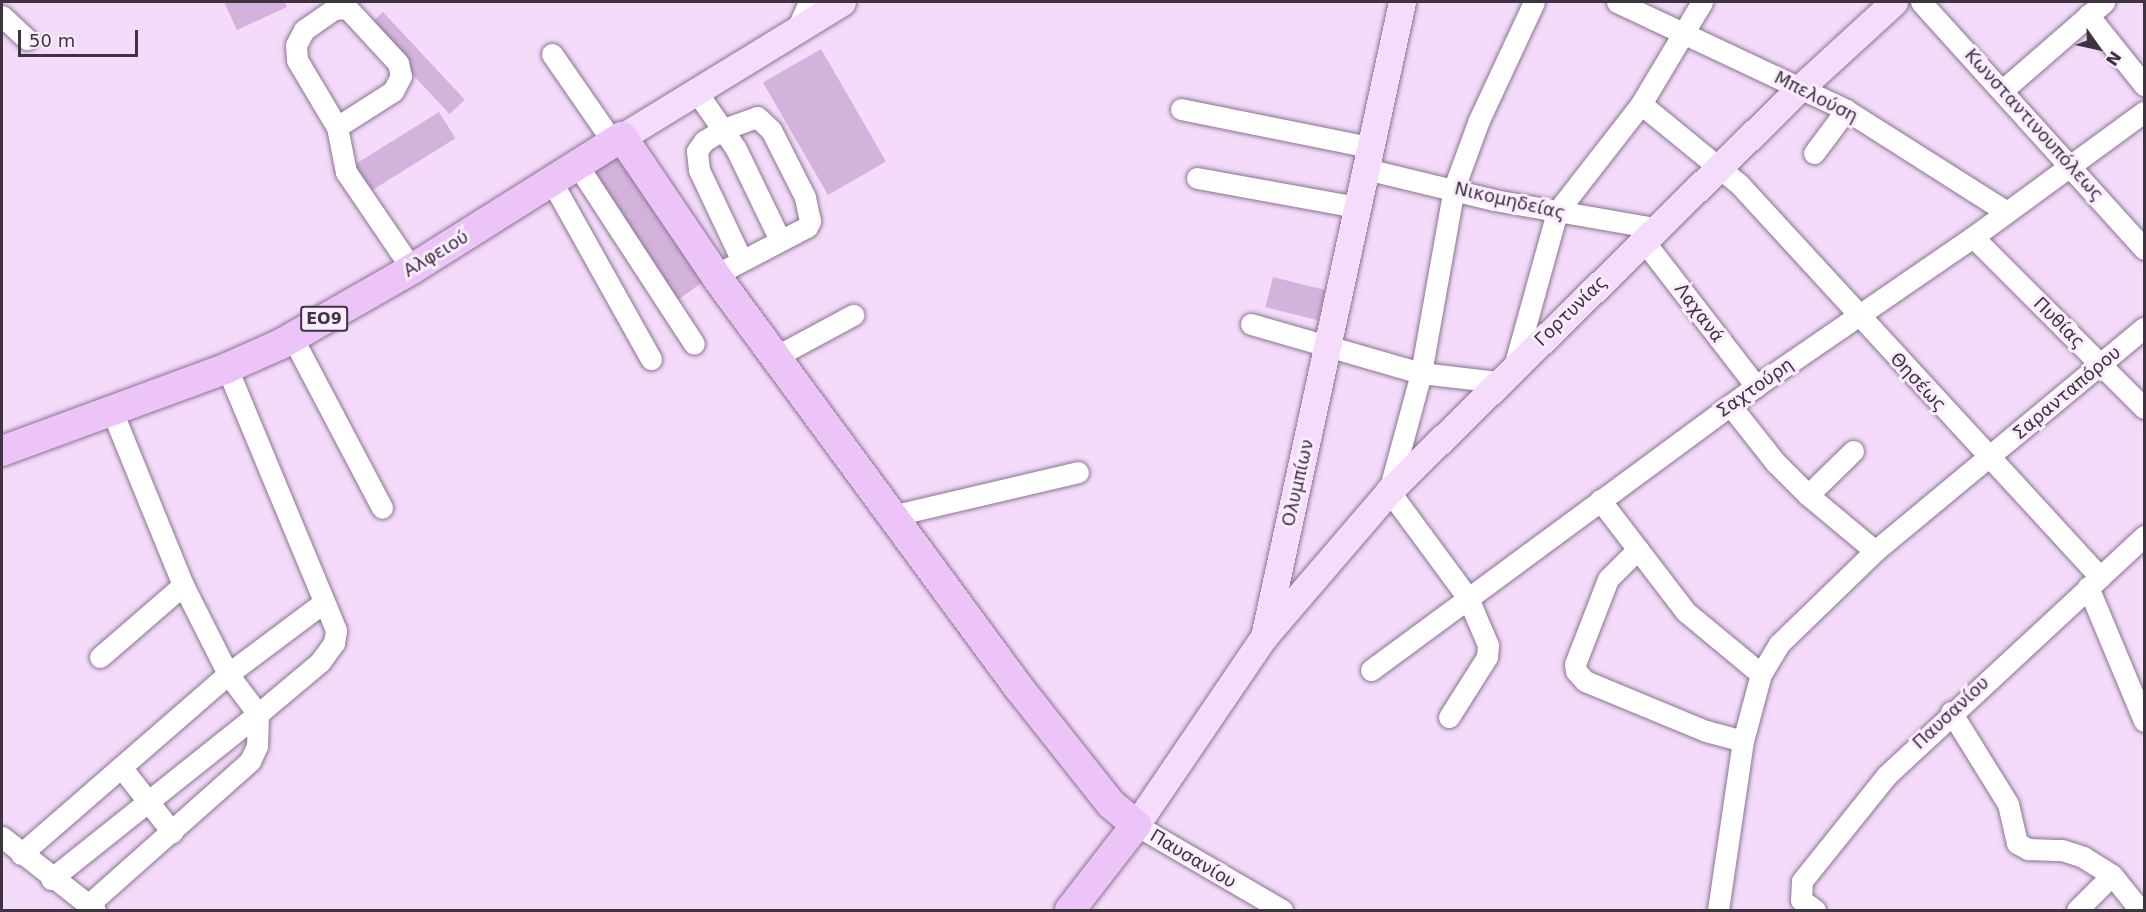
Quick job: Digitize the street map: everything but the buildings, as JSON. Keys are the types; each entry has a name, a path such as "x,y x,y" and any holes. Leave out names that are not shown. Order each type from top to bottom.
{"highway":[{"name":"Αλφειού","path":"2,451 227,368 292,337 412,269 617,140"},
{"path":"617,140 891,516 1104,795 1136,825"},
{"name":"Ολυμπίων","path":"1070,910 1136,825"}],"main road":[{"name":"Αλφειού","path":"617,140 842,2"},
{"name":"Ολυμπίων","path":"1136,825 1264,637 1402,2"},
{"name":"Γορτυνίας","path":"1264,637 1389,491 1649,234 1729,175 1799,89 1894,2"}],"street":[{"path":"797,29 809,2"},
{"path":"1449,717 1487,657 1485,635 1468,598 1389,491 1421,373 1454,189 1479,120 1534,2"},
{"name":"Μπελούση","path":"1617,2 1686,32 1846,110 2005,211"},
{"path":"1251,324 1328,349 1421,373 1506,374 1557,212 1641,104 1702,2"},
{"name":"Κωνσταντινουπόλεως","path":"1922,2 2004,88 2145,249"},
{"path":"336,127 393,91 401,76 398,63 347,8 333,9 304,30 296,45 297,60 336,127 346,172 412,269"},
{"path":"2004,88 2096,8 2145,85"},
{"path":"2,16 27,39"},
{"path":"552,54 617,140"},
{"path":"696,91 724,129 780,240"},
{"name":"Θησέως","path":"1641,104 1729,175 1990,458 2094,582 2145,721"},
{"name":"Νικομηδείας","path":"1181,109 1368,158 1454,189 1649,234"},
{"path":"1814,153 1846,110"},
{"name":"Σαχτούρη","path":"1371,670 1755,386 1973,237 2005,211 2145,112"},
{"path":"715,274 741,258 807,227 810,214 771,130 753,117 724,129 704,141 698,151 699,170 741,258"},
{"path":"578,166 694,344"},
{"path":"1197,178 1358,207"},
{"path":"552,182 651,359"},
{"name":"Λαχανά","path":"1649,234 1755,386"},
{"name":"Πυθίας","path":"1973,237 2145,408"},
{"path":"776,357 853,315"},
{"name":"Σαρανταπόρου","path":"1718,910 1743,741 1761,674 1787,634 1875,551 2145,328"},
{"path":"292,337 382,508"},
{"path":"51,879 258,714 328,653 336,630 227,368"},
{"path":"1731,405 1775,462 1808,495 1875,551"},
{"path":"2,837 51,879 92,908 250,761 257,746 258,714 228,674 183,585 112,411"},
{"path":"1808,495 1853,451"},
{"path":"891,516 1078,472"},
{"path":"1600,500 1686,612 1761,674"},
{"name":"Παυσανίου","path":"1815,910 1802,900 1799,891 1811,866 1887,775 1951,712 2145,536"},
{"path":"1638,549 1608,579 1575,664 1576,671 1586,681 1707,731 1743,741"},
{"path":"100,657 183,585"},
{"path":"21,854 228,674 324,603"},
{"path":"1951,712 2008,804 2017,843 2028,849 2062,850 2084,857 2112,874 2140,910"},
{"path":"121,767 172,832"},
{"name":"Παυσανίου","path":"1136,825 1282,910"},
{"path":"2077,910 2112,874"}]}
